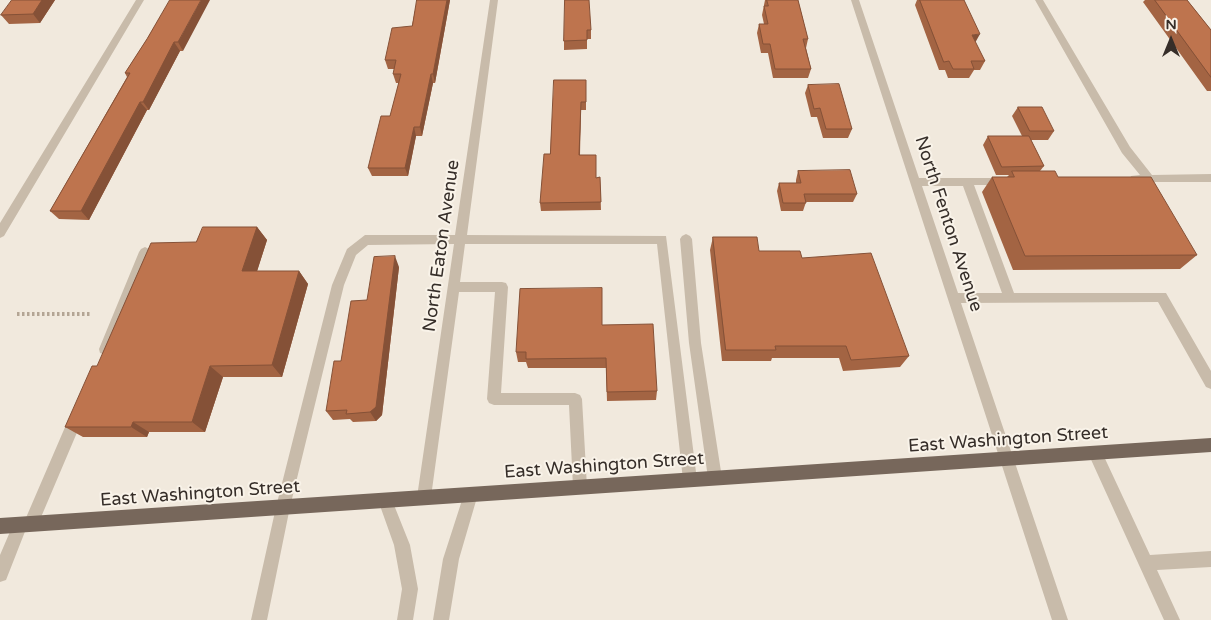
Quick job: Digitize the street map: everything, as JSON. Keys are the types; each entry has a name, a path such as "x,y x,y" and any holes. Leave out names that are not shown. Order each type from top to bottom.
{"main road":[{"name":"East Washington Street","path":"0,526 1210,447"}],"street":[{"path":"0,232 140,0"},
{"name":"North Eaton Avenue","path":"424,497 494,0"},
{"name":"North Fenton Avenue","path":"855,0 1060,620"},
{"path":"1039,0 1126,150 1149,179"},
{"path":"1120,179 1211,178"},
{"path":"915,182 1014,180"},
{"path":"967,181 1010,298"},
{"path":"259,620 283,507 338,285 350,252 365,240 662,239 690,480"},
{"path":"686,239 695,343 715,478"},
{"path":"99,362 145,252"},
{"path":"454,288 502,287 494,399 576,399 580,487"},
{"path":"953,298 1162,297 1211,383"},
{"path":"0,574 26,524 84,399"},
{"path":"1096,453 1172,620"},
{"path":"441,620 451,559 471,494"},
{"path":"385,500 402,545 410,589 405,620"},
{"path":"1146,563 1211,559"}],"path":[{"path":"17,314 91,314"}],"building":[{"path":"12,0 42,0 33,14 1,15"},
{"path":"170,0 201,0 178,42 174,42 143,102 140,102 81,211 50,211 130,73 125,73"},
{"path":"417,0 447,0 433,74 431,74 420,127 414,127 405,168 368,168 381,116 390,116 401,74 393,74 396,60 385,60 392,28 412,26"},
{"path":"565,0 589,0 591,30 587,30 587,40 564,41"},
{"path":"767,0 798,0 808,39 803,39 811,69 775,69 770,44 763,44 759,24 768,24 764,6 768,6"},
{"path":"920,0 964,0 980,34 972,35 985,61 971,61 974,69 953,69 949,61 944,62"},
{"path":"1155,0 1187,0 1211,30 1211,77"},
{"path":"554,80 586,80 586,102 581,102 579,155 596,155 596,178 600,177 601,202 540,203 544,154 550,154"},
{"path":"839,84 852,129 826,129 820,108 814,109 808,85"},
{"path":"1018,107 1042,107 1054,131 1030,131"},
{"path":"988,136 1029,136 1044,166 1002,167"},
{"path":"850,170 857,194 804,194 806,203 783,203 779,183 801,183 798,171"},
{"path":"1012,171 1055,171 1058,177 1151,177 1197,255 1025,256 992,177 1014,177"},
{"path":"203,227 257,227 242,271 299,271 272,365 210,366 192,422 133,422 131,427 65,427 92,366 97,366 151,243 196,242"},
{"path":"713,237 757,237 759,251 800,251 802,258 871,253 909,356 851,360 846,346 775,346 776,350 726,350"},
{"path":"395,256 376,407 370,412 346,414 347,410 326,411 334,361 341,361 351,301 367,300 374,257"},
{"path":"602,288 602,325 653,324 657,391 607,392 606,358 526,359 526,352 516,352 520,289"}]}
